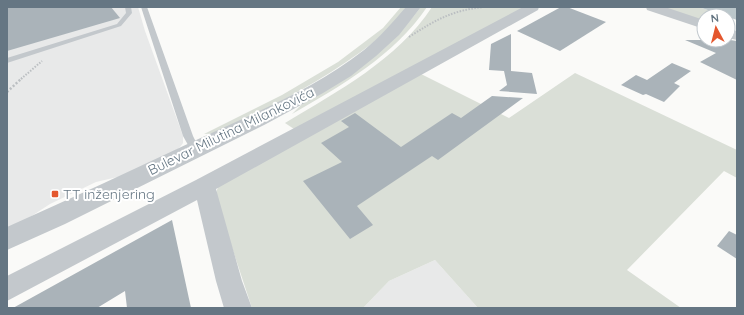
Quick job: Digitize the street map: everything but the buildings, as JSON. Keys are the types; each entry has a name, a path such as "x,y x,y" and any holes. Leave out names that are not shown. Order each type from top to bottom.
{"street":[{"name":"Bulevar Milutina Milankovića","path":"7,239 308,95 355,64 377,47 404,21 414,7"},
{"path":"7,289 204,186 533,7"},
{"path":"652,7 696,21"},
{"path":"204,186 229,282 238,308"}],"lane":[{"path":"7,60 119,25 129,13 128,7"},
{"path":"144,7 188,136 195,150"}],"path":[{"path":"404,40 445,14 484,7"},
{"path":"7,92 62,43"}],"shaded area":[{"path":"7,7 138,7 145,31 183,136 183,143 180,147 175,151 122,176 96,182 50,204 24,221 7,229"},
{"path":"401,7 408,7 374,42 327,75 278,103 234,125 209,134 204,134 282,95 338,62 383,28"},
{"path":"421,7 427,7 414,24 383,55 348,80 292,114 324,87 392,38"},
{"path":"432,7 526,7 297,131 285,123 346,86 384,59 418,26"},
{"path":"660,7 702,8 696,8 696,19"},
{"path":"699,7 737,7 737,20 736,8"},
{"path":"575,73 737,150 737,178 724,171 627,270 681,308 478,308 435,260 389,281 363,308 252,308 215,196 219,184 421,74 509,118"},
{"path":"435,260 478,308 363,308 389,281"}],"place":[{"name":"TT inženjering","path":"55,194"}]}
